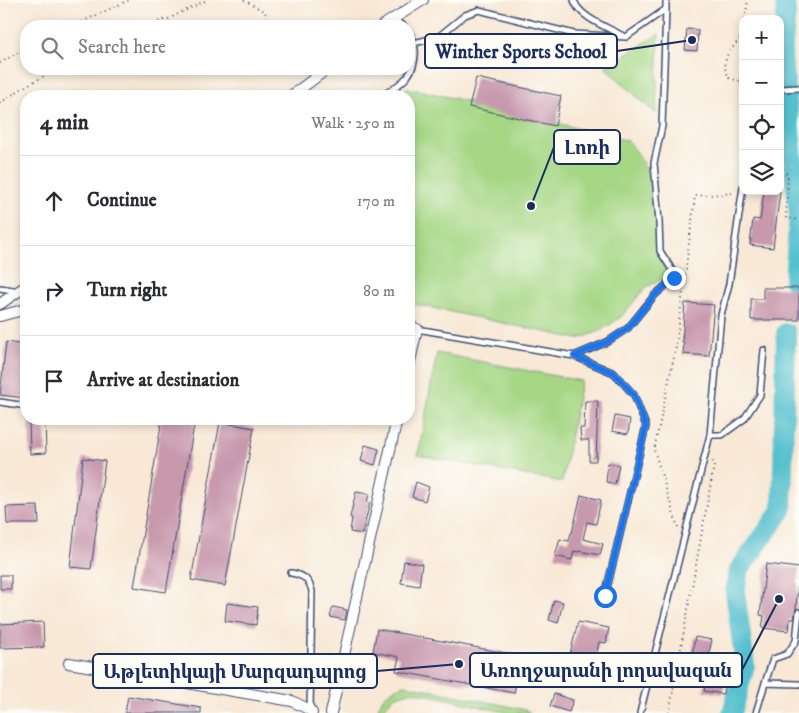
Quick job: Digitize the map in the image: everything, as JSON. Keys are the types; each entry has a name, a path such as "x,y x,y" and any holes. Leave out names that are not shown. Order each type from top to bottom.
{"street":[{"path":"392,19 424,0"},
{"path":"299,90 319,75"},
{"path":"0,304 20,291"},
{"path":"0,316 20,311"},
{"path":"331,713 396,425"},
{"path":"69,663 292,701 311,712"}],"lane":[{"path":"574,0 582,14 626,37"},
{"path":"574,356 607,342 628,328 654,296 674,278 674,273 660,251 654,163 662,126 666,0"},
{"path":"415,43 438,37 465,15 479,10 574,34 626,37 666,9"},
{"path":"390,90 408,75"},
{"path":"640,713 710,435 721,315 729,284 741,195"},
{"path":"0,288 20,289"},
{"path":"415,328 574,356 614,373 634,395 646,426 605,596"},
{"path":"710,435 722,436 744,419 755,403 760,395 764,350"},
{"path":"0,402 20,405"},
{"path":"291,573 299,574 310,582 312,591 311,712"},
{"path":"756,713 772,659 787,654 796,641 799,612"},
{"path":"764,683 799,684"}],"path":[{"path":"86,20 128,0"},
{"path":"165,20 207,0"},
{"path":"244,0 265,12 268,20"},
{"path":"746,15 748,0"},
{"path":"739,40 728,53 724,66 729,78 739,81"},
{"path":"0,64 20,52"},
{"path":"0,103 47,75"},
{"path":"784,170 788,176 786,218 799,220"},
{"path":"682,542 654,450 676,347 694,196 739,190"},
{"path":"669,713 714,466 712,459 703,457"}],"green space":[{"path":"659,34 656,114 605,67"},
{"path":"476,78 561,96 556,123 628,141 647,171 656,220 656,253 671,275 646,287 620,318 600,331 578,339 415,304 415,90 405,90 409,88 470,102"},
{"path":"437,353 581,381 562,482 418,455"},
{"path":"406,685 526,710 531,713 509,713 412,691 394,697 386,706 384,713 377,713 378,707 387,694 395,688"}],"building":[{"path":"687,29 698,30 697,51 685,50"},
{"path":"476,78 561,96 555,126 469,107"},
{"path":"763,195 780,195 773,248 750,245 753,219 760,220"},
{"path":"763,288 799,288 799,320 751,320 751,299 763,299"},
{"path":"685,303 714,305 709,356 683,354"},
{"path":"6,342 20,344 20,397 0,395"},
{"path":"585,401 598,401 596,461 589,461 589,440 581,440 580,428 584,428"},
{"path":"615,416 630,419 628,434 612,431"},
{"path":"29,425 45,425 46,453 30,454"},
{"path":"161,425 194,425 166,592 134,587"},
{"path":"219,425 237,425 254,428 225,586 191,580"},
{"path":"365,445 379,449 375,465 361,461"},
{"path":"83,458 105,461 91,569 70,567"},
{"path":"608,463 619,465 615,484 606,482"},
{"path":"416,482 429,487 425,501 412,497"},
{"path":"356,492 369,494 367,503 370,503 362,534 350,532 352,518 350,517"},
{"path":"581,495 601,500 596,524 587,522 583,539 603,544 600,555 574,551 572,560 555,556 560,539 569,541"},
{"path":"38,506 39,524 7,524 6,507"},
{"path":"404,561 422,564 419,586 401,583"},
{"path":"766,564 799,568 796,609 794,619 790,619 789,631 762,628 764,616 760,615"},
{"path":"0,575 11,575 11,589 0,589"},
{"path":"554,600 563,602 558,623 549,620"},
{"path":"227,603 258,607 256,625 225,621"},
{"path":"333,607 347,610 345,620 330,617"},
{"path":"43,622 44,647 0,648 0,624"},
{"path":"578,622 609,628 606,643 599,642 595,661 580,657 578,665 568,662"},
{"path":"377,629 522,656 514,693 396,671 399,657 373,652"},
{"path":"695,637 712,640 707,661 728,665 723,694 704,691 708,670 690,667"},
{"path":"554,694 573,700 569,712 550,706"},
{"path":"128,696 201,708 201,713 125,713"}],"waterway":[{"path":"785,0 786,12 782,55 799,215 794,281"},
{"path":"732,713 745,665 735,592 739,570 782,510 786,333"}],"place":[{"name":"Winther Sports School","path":"692,40"},
{"name":"Լոռի","path":"531,206"},
{"name":"Առողջարանի լողավազան","path":"779,599"},
{"name":"Աթլետիկայի Մարզադպրոց","path":"459,664"}],"route":[{"path":"605,596 646,426 634,395 614,373 574,356 607,342 628,328 654,296 674,278"}]}
